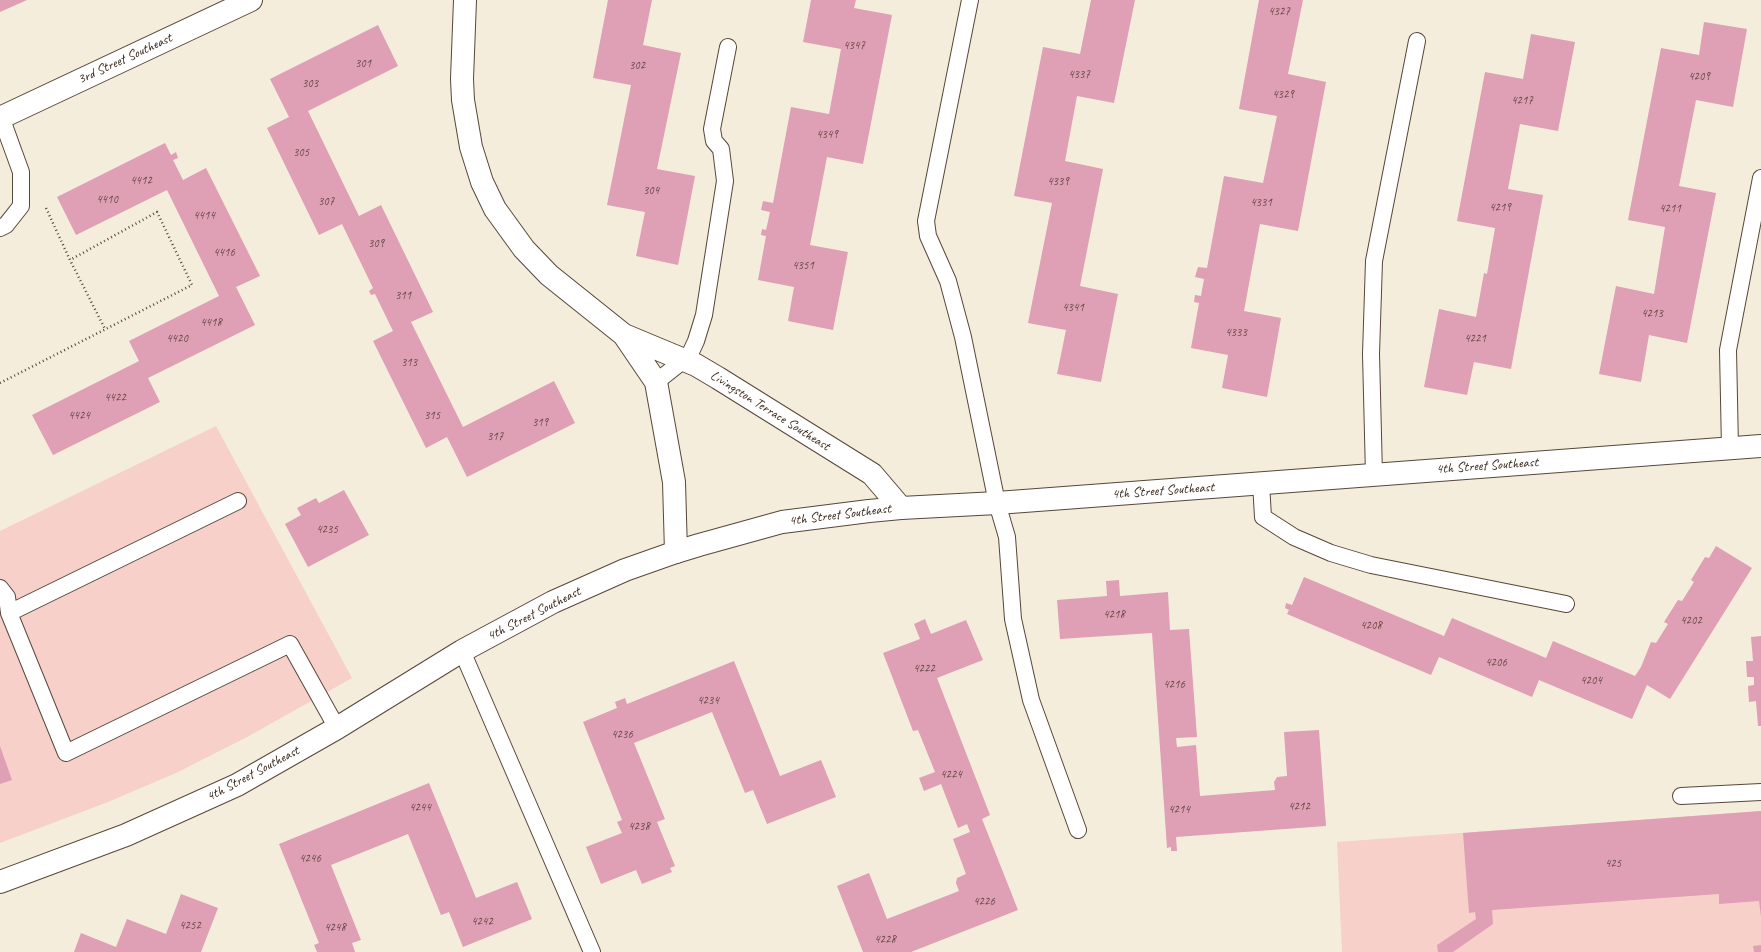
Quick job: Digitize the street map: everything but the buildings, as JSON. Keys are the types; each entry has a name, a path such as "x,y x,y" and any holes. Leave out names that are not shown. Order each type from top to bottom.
{"street":[{"name":"3rd Street Southeast","path":"0,118 251,0"},
{"name":"Livingston Terrace Southeast","path":"465,0 463,36 463,100 471,147 482,182 496,209 509,230 536,263 624,335 684,361 718,378 872,474 901,508"},
{"name":"Livingston Terrace Southeast","path":"624,335 656,382 674,482 676,552"},
{"name":"4th Street Southeast","path":"0,882 126,835 237,785 337,728 462,651 553,602 625,570 676,552 782,522 901,508 997,503 1761,446"}],"lane":[{"path":"970,0 926,220 928,236 948,281 963,337 997,503 1007,538 1013,619 1031,700 1078,830"},
{"path":"1374,475 1371,354 1374,261 1418,41"},
{"path":"656,382 689,356 696,341 704,315 725,181 721,149 714,141 712,129 728,47"},
{"path":"0,118 22,172 21,206 6,225 0,228"},
{"path":"1730,448 1728,350 1761,178"},
{"path":"1261,483 1264,517 1294,538 1331,553 1371,565 1566,604"},
{"path":"9,613 238,501"},
{"path":"0,588 7,597 9,613 66,753 290,644 337,728"},
{"path":"462,651 592,952"},
{"path":"1681,796 1761,792"}],"path":[{"path":"46,204 47,211 70,260 105,329"},
{"path":"0,383 192,285 157,212 70,260"}],"shaded area":[{"path":"216,426 352,678 249,736 176,773 108,802 0,843 0,531"},
{"path":"1761,811 1761,952 1342,952 1337,842"}]}
